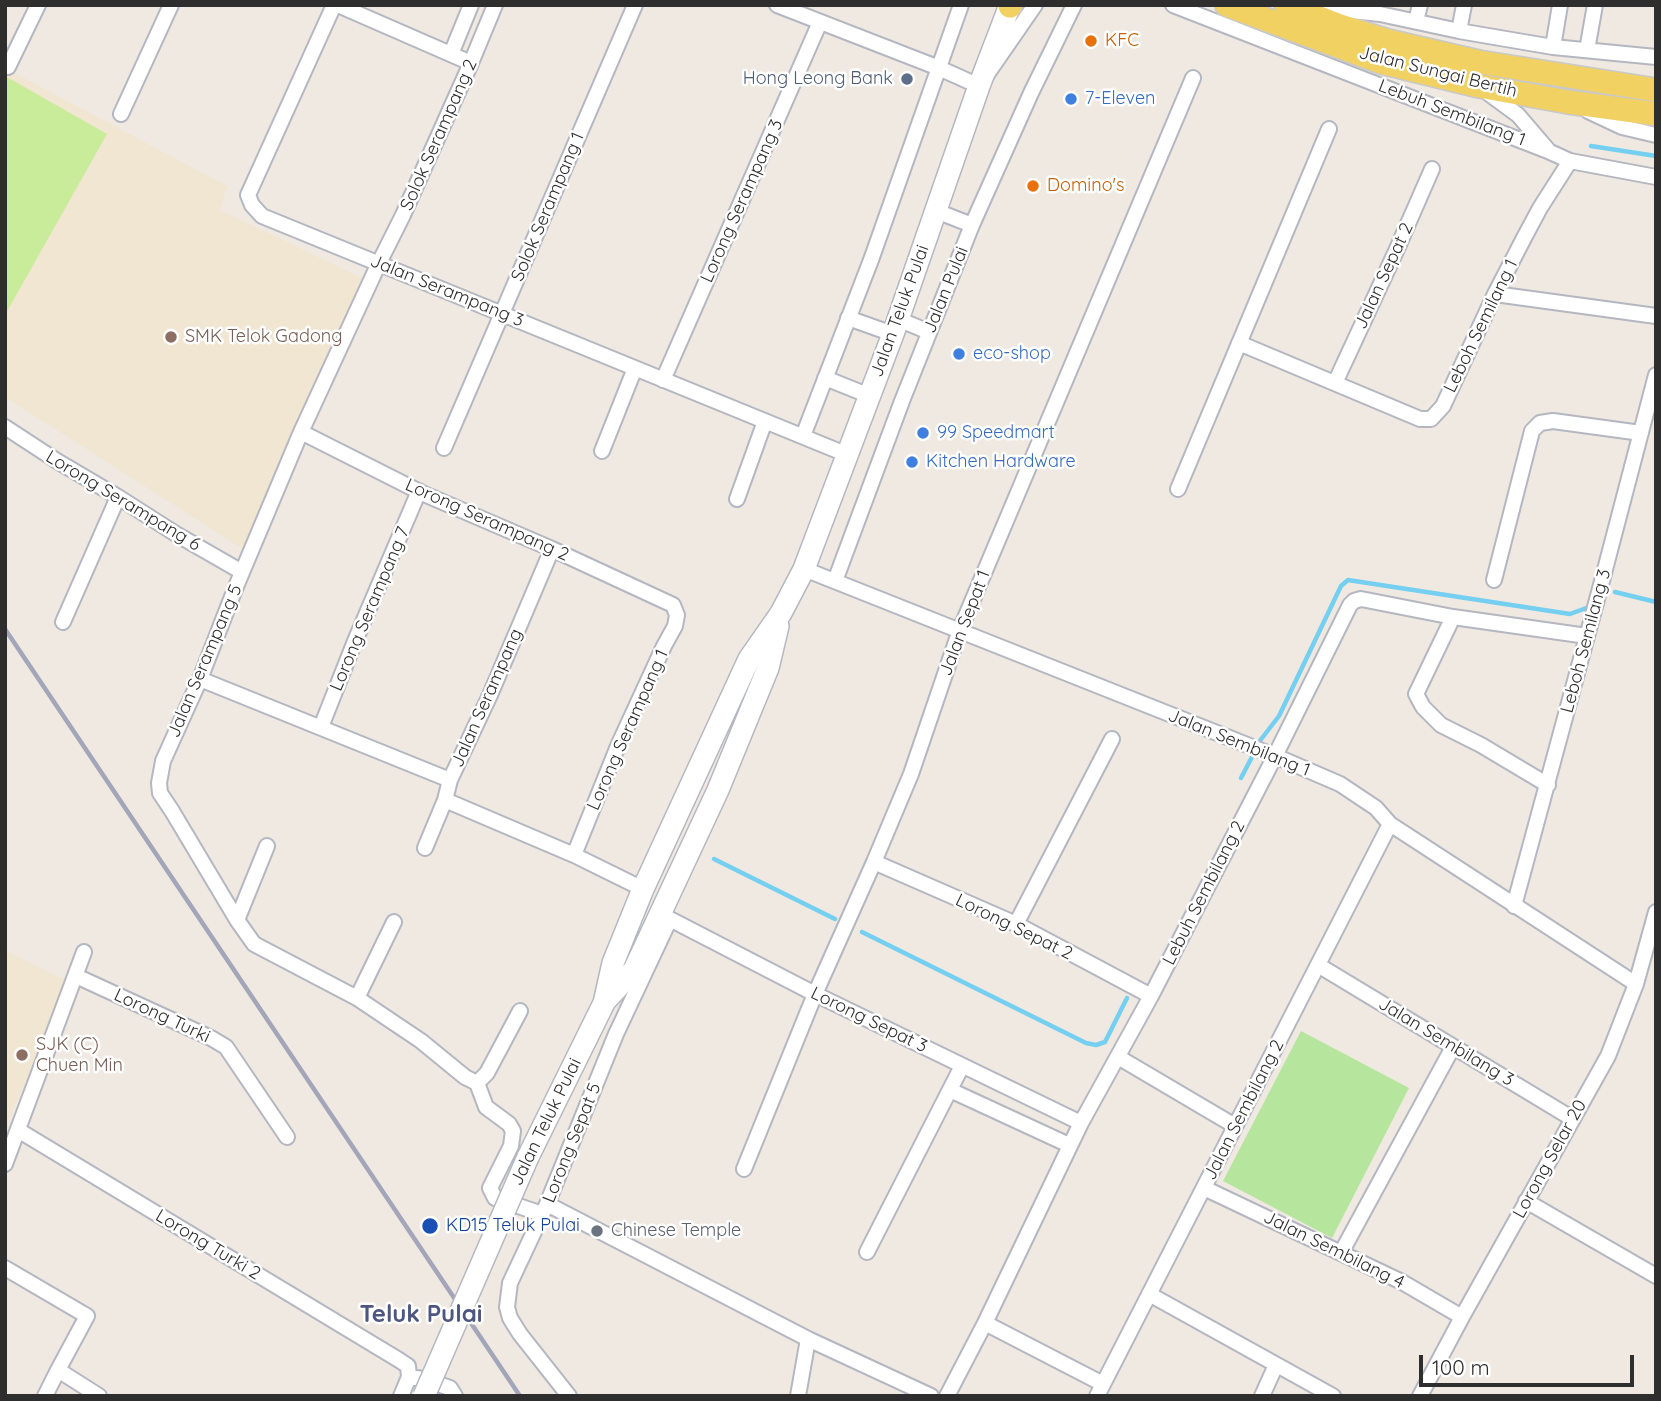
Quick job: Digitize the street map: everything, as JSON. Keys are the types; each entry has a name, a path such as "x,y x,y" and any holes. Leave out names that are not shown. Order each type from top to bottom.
{"main road":[{"name":"Jalan Teluk Pulai","path":"424,1396 528,1157 604,1003 613,963 665,841 749,659 781,613 804,569 896,326 979,86 1010,5"},
{"name":"Jalan Sungai Bertih","path":"1227,5 1381,62 1479,86 1656,114"},
{"name":"Jalan Sungai Bertih","path":"1292,7 1388,41 1479,62 1656,90"},
{"name":"Jalan Teluk Pulai","path":"604,1003 634,970 665,917 768,668 781,613"},
{"path":"665,841 681,817 715,750 730,738 737,744"}],"street":[{"path":"8,67 38,5"},
{"path":"121,114 171,5"},
{"path":"336,5 353,8 471,63"},
{"name":"Jalan Serampang 3","path":"336,5 248,195 252,205 262,216 848,455"},
{"path":"451,54 471,5"},
{"name":"Solok Serampang 2","path":"379,263 403,215 495,5"},
{"name":"Solok Serampang 1","path":"444,448 635,5"},
{"path":"778,5 979,86 1035,5"},
{"path":"803,436 961,5"},
{"name":"Jalan Pulai","path":"835,581 897,413 972,225 1074,5"},
{"name":"Lebuh Sembilang 1","path":"1173,5 1570,161 1656,177"},
{"path":"1416,22 1420,5"},
{"path":"1459,31 1464,5"},
{"path":"1553,47 1560,5"},
{"path":"1587,50 1595,5"},
{"path":"1292,7 1380,14 1553,47 1656,57"},
{"name":"Lorong Serampang 3","path":"663,380 820,22"},
{"path":"1572,77 1633,76 1656,79"},
{"name":"Jalan Sepat 1","path":"744,1169 815,994 911,774 960,630 1193,78"},
{"path":"1479,86 1518,115 1549,151"},
{"path":"1568,102 1622,127 1656,135"},
{"path":"1178,489 1329,129"},
{"name":"Leboh Semilang 1","path":"1240,343 1420,419 1431,419 1443,406 1539,208 1570,161"},
{"name":"Jalan Sepat 2","path":"1335,383 1432,169"},
{"path":"936,211 972,225"},
{"name":"Jalan Serampang 5","path":"379,263 302,432 200,679 163,761 160,793 254,944 357,998 477,1083"},
{"path":"1495,294 1656,316"},
{"path":"848,318 929,332"},
{"path":"602,451 635,368"},
{"name":"Leboh Semilang 3","path":"1514,906 1656,375"},
{"path":"825,379 870,396"},
{"path":"737,499 765,421"},
{"path":"1494,580 1532,430 1540,422 1553,421 1642,433"},
{"name":"Lorong Serampang 6","path":"5,427 242,572"},
{"name":"Lorong Serampang 2","path":"302,432 419,491 673,606"},
{"name":"Lorong Serampang 7","path":"321,727 419,491"},
{"path":"62,622 118,497"},
{"name":"Jalan Serampang","path":"425,848 445,800 450,780 490,695 552,549"},
{"name":"Jalan Sembilang 1","path":"804,569 1340,784 1376,808 1390,824 1636,984"},
{"name":"Lebuh Sembilang 2","path":"947,1396 985,1323 1069,1145 1151,996 1350,605 1360,599 1453,617 1587,636"},
{"name":"Lorong Serampang 1","path":"574,855 618,746 675,626 677,615 673,606"},
{"path":"1453,617 1416,694 1423,706 1441,724 1548,785"},
{"path":"200,679 450,780"},
{"path":"1016,924 1112,739"},
{"path":"445,800 574,855 643,889"},
{"name":"Jalan Sembilang 2","path":"1100,1390 1390,824"},
{"path":"237,920 267,846"},
{"name":"Lorong Sepat 2","path":"874,862 1016,924 1151,996"},
{"name":"Lorong Selar 20","path":"1420,1396 1608,1056 1636,984 1656,912"},
{"name":"Lorong Sepat 3","path":"665,917 815,994 1081,1123"},
{"name":"Lorong Sepat 5","path":"569,1396 510,1318 507,1307 510,1283 545,1209 665,917"},
{"path":"357,998 394,922"},
{"path":"5,1164 84,952"},
{"name":"Jalan Sembilang 3","path":"1318,965 1573,1119"},
{"name":"Lorong Turki","path":"76,976 226,1047 287,1137"},
{"path":"520,1010 487,1073 477,1083 486,1107 509,1124 513,1131 511,1146 491,1188 495,1198 545,1209 808,1339 931,1396"},
{"path":"1340,1252 1454,1047"},
{"path":"1118,1057 1235,1126"},
{"path":"867,1252 962,1066"},
{"path":"950,1090 1069,1145"},
{"name":"Lorong Turki 2","path":"18,1130 399,1360 408,1366 409,1377"},
{"name":"Jalan Sembilang 4","path":"1204,1188 1402,1282 1462,1317"},
{"path":"1527,1201 1655,1273"},
{"path":"5,1268 87,1316 46,1396"},
{"path":"1149,1294 1333,1396"},
{"path":"985,1323 1100,1390"},
{"path":"798,1396 808,1339"},
{"path":"1262,1396 1276,1365"},
{"path":"58,1370 99,1396"},
{"path":"401,1396 409,1377 450,1388 455,1396"}],"shaded area":[{"name":"SMK Telok Gadong","path":"5,68 227,186 220,210 362,278 246,551 5,397"},
{"name":"SJK (C) Chuen Min","path":"5,950 70,983 5,1127"}],"green space":[{"path":"5,76 107,134 5,315"},
{"path":"1301,1031 1409,1088 1332,1238 1223,1181"}],"waterway":[{"path":"1591,146 1656,156"},
{"path":"1259,742 1279,716 1341,586 1348,580 1570,614 1589,607"},
{"path":"1615,592 1656,602"},
{"path":"1241,778 1253,755"},
{"path":"714,859 835,919"},
{"path":"862,932 1086,1043 1096,1045 1105,1042 1127,998"}],"railway":[{"path":"5,629 520,1396"}],"place":[{"name":"KFC","path":"1091,41"},
{"name":"Hong Leong Bank","path":"907,79"},
{"name":"7-Eleven","path":"1071,99"},
{"name":"Domino's","path":"1033,186"},
{"name":"SMK Telok Gadong","path":"171,337"},
{"name":"eco-shop","path":"959,354"},
{"name":"99 Speedmart","path":"923,433"},
{"name":"Kitchen Hardware","path":"912,462"},
{"name":"SJK (C) Chuen Min","path":"22,1055"},
{"name":"KD15 Teluk Pulai","path":"430,1226"},
{"name":"Chinese Temple","path":"597,1231"}],"district":[{"name":"Teluk Pulai","path":"421,1315"}]}
